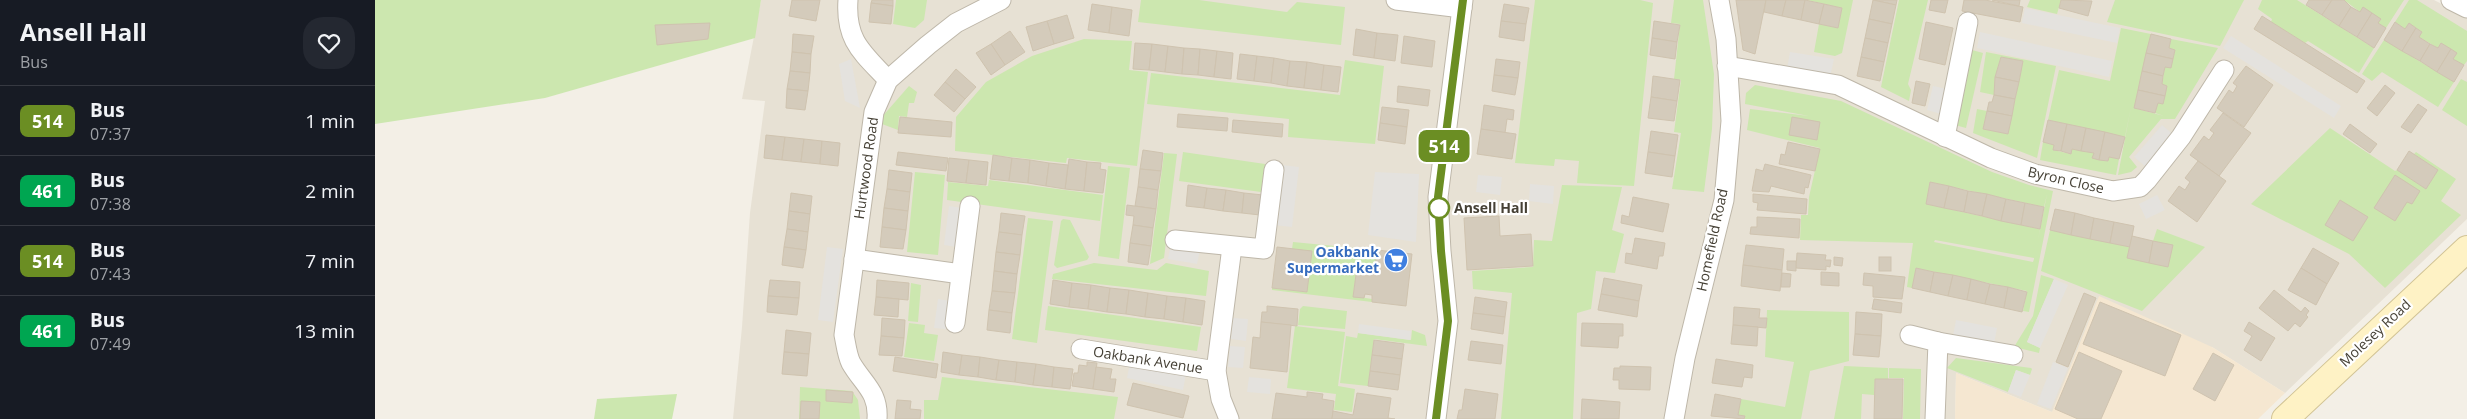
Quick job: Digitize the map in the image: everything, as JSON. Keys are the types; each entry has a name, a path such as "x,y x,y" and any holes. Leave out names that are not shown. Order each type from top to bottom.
{"street":[{"path":"848,0 847,19 855,44 888,80"},
{"name":"Hurtwood Road","path":"877,419 878,408 870,388 851,362 844,336 874,112 888,80 956,22 1001,0"},
{"path":"1396,0 1463,4 1438,197 1448,321 1436,419"},
{"name":"Homefield Road","path":"1674,419 1685,358 1723,200 1731,121 1726,39 1719,0"},
{"path":"2451,0 2467,8"},
{"path":"1945,137 1968,22"},
{"name":"Byron Close","path":"1727,66 1838,85 1889,108 1945,137 2035,174 2113,191 2140,187 2181,137 2224,70"},
{"path":"1175,240 1264,250 1275,170"},
{"path":"955,323 970,206"},
{"name":"Oakbank Avenue","path":"1229,419 1221,399 1216,371 1232,247"},
{"name":"Molesey Road","path":"2285,419 2467,249"},
{"path":"854,259 961,274"},
{"path":"1910,335 1938,342 2013,355"},
{"path":"1935,419 1938,342"},
{"name":"Oakbank Avenue","path":"1081,349 1216,371"}],"shaded area":[{"path":"761,0 2434,0 2467,17 2467,219 2285,393 2212,347 2052,412 1956,373 1955,419 733,419 750,213 765,101 742,99"},
{"path":"2025,8 2120,28 2117,43 2022,23"},
{"path":"1980,32 2112,61 2109,77 1977,48"},
{"path":"2231,36 2341,106 2334,118 2223,48"},
{"path":"1790,52 1834,59 1830,77 1787,69"},
{"path":"851,59 860,108 845,101 839,64"},
{"path":"1933,86 1947,89 1941,114 1927,110"},
{"path":"2162,125 2174,135 2146,167 2134,157"},
{"path":"1282,165 1299,167 1292,227 1274,225"},
{"path":"1375,172 1419,174 1416,242 1368,235"},
{"path":"1478,175 1502,177 1500,195 1476,192"},
{"path":"1530,184 1554,186 1553,204 1529,201"},
{"path":"2157,195 2165,210 2146,219 2139,204"},
{"path":"949,206 962,208 957,247 944,245"},
{"path":"1171,244 1200,250 1197,264 1168,259"},
{"path":"827,247 843,249 833,322 818,320"},
{"path":"2054,279 2068,285 2040,348 2027,342"},
{"path":"2099,296 2212,347 2285,393 2258,419 1955,419 1956,373 2052,412"},
{"path":"938,299 950,301 946,329 934,328"},
{"path":"1233,318 1248,319 1246,341 1231,339"},
{"path":"1956,320 1997,328 1994,344 1953,336"},
{"path":"1359,324 1411,331 1410,340 1358,333"},
{"path":"1230,346 1245,347 1243,368 1228,367"},
{"path":"2053,362 2068,368 2051,409 2037,404"},
{"path":"1130,363 1186,374 1183,390 1127,378"},
{"path":"2016,370 2030,375 2021,397 2008,392"},
{"path":"1249,377 1271,379 1270,394 1247,392"}],"green space":[{"path":"375,0 761,0 755,38 545,98 375,124"},
{"path":"896,0 927,0 924,20 915,28 893,24"},
{"path":"1141,0 1199,0 1287,12 1297,2 1345,7 1341,45 1138,22"},
{"path":"1535,0 1640,0 1653,3 1634,186 1577,183 1579,161 1555,159 1554,166 1515,163"},
{"path":"1674,0 1703,0 1714,74 1712,129 1704,192 1672,189 1681,133 1674,132 1681,80 1674,79 1680,24 1671,23"},
{"path":"1807,0 1853,0 1842,53 1835,56 1814,52 1819,24 1838,28 1842,8"},
{"path":"1899,0 1928,0 1908,84 1911,90 1909,101 1881,87"},
{"path":"2030,0 2061,0 2057,14 2027,7"},
{"path":"2115,0 2244,0 2220,46 2107,22"},
{"path":"2262,0 2297,0 2374,48 2359,73 2308,41 2305,43 2271,22 2272,19 2258,9"},
{"path":"2344,0 2404,0 2386,28 2378,23 2380,19 2363,8 2360,12"},
{"path":"2409,0 2417,0 2467,31 2467,61 2464,65 2453,59 2457,53 2441,43 2438,48 2419,37 2422,32 2409,23 2405,29 2395,22"},
{"path":"2121,28 2151,34 2134,108 2164,116 2155,113 2158,103 2163,104 2167,86 2162,84 2165,67 2173,59 2175,50 2169,48 2171,39 2218,48 2175,119 2161,119 2129,157 2137,167 2131,172 2118,175 2131,107 2125,137 2048,120 2059,70 2110,81"},
{"path":"1084,39 1132,41 1129,70 1148,72 1137,166 1067,158 1066,163 955,151 956,117 986,82 1032,56"},
{"path":"2384,40 2454,82 2438,107 2382,72 2372,81 2362,74"},
{"path":"1972,50 1983,53 1966,128 1955,125"},
{"path":"1986,52 2056,66 2037,158 1973,133 1977,109 1987,111 1983,129 2008,134 2023,61 2001,57 1995,77 1994,95 1980,92"},
{"path":"1345,60 1384,66 1375,144 1288,137 1289,119 1147,104 1151,73 1340,95"},
{"path":"2461,79 2467,82 2467,126 2442,110"},
{"path":"1755,85 1841,101 1992,172 2053,191 2029,312 2023,311 2027,291 1916,268 1912,288 1907,287 1913,243 1800,240 1801,215 1808,215 1809,197 1820,148 1747,130 1750,109 1809,116 1745,104 1746,93","holes":["1930,182 2044,207 2047,194 2038,240 2040,229 1926,204","1935,240 2034,258 2034,259 2033,262 1934,242"]},
{"path":"909,86 917,92 914,103 909,103 907,117 899,116 898,130 882,124 881,118"},
{"path":"2330,128 2426,189 2438,170 2414,154 2416,152 2456,179 2441,201 2461,215 2385,288 2349,254 2251,204"},
{"path":"2043,142 2054,145 2053,150 2071,154 2072,149 2094,153 2093,158 2108,161 2109,157 2119,159 2116,175 2040,160"},
{"path":"1183,152 1265,164 1261,192 1179,181"},
{"path":"1164,153 1177,154 1164,258 1150,264"},
{"path":"1108,166 1130,168 1119,259 1098,256"},
{"path":"915,172 945,175 938,255 907,252"},
{"path":"989,180 1103,195 1100,221 947,200 948,182 988,186"},
{"path":"1562,185 1622,187 1612,230 1624,234 1615,273 1596,271 1591,309 1577,313 1573,419 1501,419 1512,293 1473,289 1472,271 1533,267 1534,240 1552,241"},
{"path":"1028,218 1053,221 1037,343 1012,339"},
{"path":"1063,219 1070,220 1089,257 1087,260 1057,268 1054,265 1061,221"},
{"path":"2157,229 2205,247 2142,311 2041,271 2050,230 2130,247 2172,246 2153,241"},
{"path":"1293,242 1377,250 1375,269 1357,267 1353,296 1372,299 1372,302 1272,290 1272,288 1306,292 1292,249"},
{"path":"1094,263 1157,270 1166,263 1209,271 1206,296 1052,279 1053,274"},
{"path":"2041,275 2054,279 2027,342 2040,348 2039,353 2014,347 2033,316"},
{"path":"911,283 921,285 918,322 908,321"},
{"path":"1048,306 1201,327 1197,351 1045,330"},
{"path":"1303,306 1347,311 1345,329 1298,325 1300,309"},
{"path":"1767,310 1849,312 1849,361 1810,371 1801,419 1744,419 1745,416 1738,415 1741,399 1785,407 1794,362 1765,357"},
{"path":"909,323 925,325 924,333 938,335 934,361 904,357"},
{"path":"1295,326 1345,332 1338,386 1355,389 1352,412 1334,410 1336,394 1287,388"},
{"path":"1412,330 1425,335 1427,346 1374,339 1368,386 1340,383 1346,336 1357,338 1358,333 1411,340"},
{"path":"1956,358 2032,369 2030,375 2016,370 2008,392 1947,368"},
{"path":"1844,366 1888,368 1888,379 1875,379 1874,395 1862,394 1861,419 1834,419"},
{"path":"1889,368 1921,369 1920,419 1903,419 1904,378 1889,378"},
{"path":"942,377 1118,397 1114,419 924,419 924,400 938,400"},
{"path":"800,387 852,391 853,392 858,400 860,419 799,419","holes":["826,390 853,392 852,403 826,401"]},
{"path":"677,394 672,419 594,419 597,399"}],"building":[{"path":"792,0 820,0 816,21 789,16"},
{"path":"872,0 893,0 893,6 871,3"},
{"path":"1736,0 1766,0 1755,54 1743,50"},
{"path":"1766,0 1786,0 1782,16 1764,12"},
{"path":"1786,0 1805,0 1801,20 1782,16"},
{"path":"1805,0 1824,4 1819,24 1801,20"},
{"path":"1873,0 1897,0 1896,5"},
{"path":"1873,0 1896,5 1892,24 1869,19"},
{"path":"1931,0 1948,0 1945,13 1929,10"},
{"path":"1964,0 1985,0 2023,7 2020,22 1962,11"},
{"path":"1992,0 2020,0 2019,6"},
{"path":"2061,0 2092,1 2088,16 2059,8"},
{"path":"2309,0 2332,0 2322,15 2306,5"},
{"path":"2332,0 2344,0 2351,7 2339,26 2322,15"},
{"path":"871,3 893,6 891,24 869,22"},
{"path":"1092,4 1112,7 1109,33 1088,30"},
{"path":"1504,4 1529,8 1526,24 1501,21"},
{"path":"1824,4 1842,8 1838,28 1819,24"},
{"path":"1112,7 1132,10 1129,36 1109,33"},
{"path":"2351,7 2360,12 2363,7 2372,13 2357,37 2339,26"},
{"path":"2372,13 2381,19 2378,23 2386,28 2374,48 2357,37"},
{"path":"1067,15 1074,38 1054,44 1047,21"},
{"path":"2262,16 2365,81 2357,93 2254,29"},
{"path":"1869,19 1892,24 1888,43 1865,38"},
{"path":"1047,21 1054,44 1033,51 1026,27"},
{"path":"1501,21 1526,24 1524,41 1499,37"},
{"path":"1654,21 1680,25 1677,42 1652,38"},
{"path":"1926,22 1953,28 1945,65 1919,59"},
{"path":"2395,22 2405,29 2409,23 2416,28 2402,51 2384,40"},
{"path":"710,23 708,39 657,45 655,25"},
{"path":"2416,28 2422,32 2419,37 2430,44 2420,61 2402,51"},
{"path":"1356,29 1377,33 1374,58 1353,55"},
{"path":"1010,31 1025,52 1005,65 991,44"},
{"path":"1377,33 1398,35 1395,61 1374,58"},
{"path":"793,34 814,36 811,54 792,52"},
{"path":"2151,34 2171,39 2169,48 2175,50 2173,59 2146,53"},
{"path":"1404,36 1435,41 1432,67 1401,63"},
{"path":"1652,38 1677,42 1675,59 1650,55"},
{"path":"1865,38 1888,43 1884,62 1861,57"},
{"path":"1135,43 1152,44 1149,70 1133,69"},
{"path":"2441,43 2451,49 2437,72 2420,61 2430,44 2438,48"},
{"path":"991,44 1005,65 991,75 976,53"},
{"path":"1152,44 1168,46 1165,72 1149,70"},
{"path":"1168,46 1184,48 1182,74 1165,72"},
{"path":"1184,48 1200,49 1198,75 1182,74"},
{"path":"1200,49 1217,51 1214,77 1198,75"},
{"path":"2451,49 2457,53 2453,59 2464,65 2454,82 2437,72"},
{"path":"1217,51 1233,53 1231,79 1214,77"},
{"path":"792,52 811,54 810,73 790,71"},
{"path":"2146,53 2173,59 2171,68 2165,67 2163,76 2142,71"},
{"path":"1240,54 1257,56 1254,81 1237,79"},
{"path":"1257,56 1274,58 1271,83 1254,81"},
{"path":"1861,57 1884,62 1880,81 1857,76"},
{"path":"2001,57 2023,61 2019,82 1995,77"},
{"path":"1274,58 1290,61 1287,86 1271,83"},
{"path":"1496,59 1520,62 1518,78 1494,75"},
{"path":"1290,61 1307,62 1304,88 1287,86"},
{"path":"1307,62 1324,65 1321,90 1304,88"},
{"path":"1324,65 1341,67 1338,92 1321,90"},
{"path":"2246,66 2273,85 2244,127 2217,108 2229,90 2233,93 2237,86 2233,83"},
{"path":"956,69 976,87 965,99 945,82"},
{"path":"790,71 810,73 808,91 787,89"},
{"path":"2142,71 2163,76 2162,84 2167,86 2165,96 2138,90"},
{"path":"1494,75 1518,78 1515,95 1492,91"},
{"path":"1653,76 1680,80 1677,101 1651,97"},
{"path":"1995,77 2019,82 2015,99 1994,95"},
{"path":"1916,81 1930,84 1925,106 1912,103"},
{"path":"945,82 965,99 954,112 934,95"},
{"path":"2385,85 2395,93 2377,116 2367,108"},
{"path":"1398,86 1430,90 1428,106 1397,102"},
{"path":"787,89 808,91 805,110 786,108"},
{"path":"2138,90 2165,96 2163,104 2158,103 2155,113 2134,108"},
{"path":"1994,95 2015,99 2012,116 1987,111 1989,102 1992,102"},
{"path":"1651,97 1677,101 1674,121 1648,118"},
{"path":"2418,104 2427,110 2411,133 2401,127"},
{"path":"1484,105 1514,110 1513,120 1507,119 1505,133 1481,129"},
{"path":"1382,107 1409,110 1407,127 1380,123"},
{"path":"1987,111 2012,116 2008,134 1983,129"},
{"path":"2223,113 2251,133 2219,176 2190,155 2204,136 2209,140 2214,133 2210,130"},
{"path":"1178,114 1228,118 1227,131 1177,127"},
{"path":"900,117 952,122 951,137 898,133"},
{"path":"1792,117 1820,122 1817,140 1789,135"},
{"path":"1233,120 1283,124 1282,137 1232,132"},
{"path":"2048,120 2067,124 2061,151 2053,150 2054,145 2043,142"},
{"path":"1380,123 1407,127 1405,144 1378,140"},
{"path":"2067,124 2086,128 2081,151 2072,149 2071,154 2061,151"},
{"path":"2350,124 2377,144 2370,153 2343,134"},
{"path":"2086,128 2105,132 2099,160 2092,158 2094,153 2081,151"},
{"path":"1481,129 1516,134 1512,159 1477,154"},
{"path":"1651,131 1678,135 1675,156 1648,152"},
{"path":"2105,132 2125,137 2119,159 2109,157 2108,161 2099,160"},
{"path":"766,135 785,137 782,160 764,158"},
{"path":"785,137 804,139 801,162 782,160"},
{"path":"804,139 822,141 820,164 801,162"},
{"path":"822,141 840,143 838,166 820,164"},
{"path":"1788,142 1820,149 1815,171 1779,164 1781,154 1785,155"},
{"path":"1143,150 1163,153 1161,171 1140,169"},
{"path":"2409,151 2438,170 2426,189 2397,170"},
{"path":"898,152 948,158 946,171 896,165"},
{"path":"1648,152 1675,156 1672,177 1645,173"},
{"path":"993,155 1012,158 1009,181 990,179"},
{"path":"949,158 969,160 966,183 947,181"},
{"path":"1012,158 1030,160 1028,183 1009,181"},
{"path":"1069,159 1087,162 1084,191 1065,189"},
{"path":"969,160 988,162 986,185 966,183"},
{"path":"1030,160 1049,163 1046,186 1028,183"},
{"path":"2198,161 2226,181 2197,222 2168,201 2179,186 2185,190 2190,182 2185,178"},
{"path":"1087,162 1101,163 1100,169 1106,170 1103,193 1084,191"},
{"path":"1049,163 1068,165 1065,189 1046,186"},
{"path":"1765,164 1811,175 1808,188 1805,187 1804,194 1771,186 1769,192 1752,191 1756,169 1763,171"},
{"path":"1140,169 1161,171 1158,190 1138,187"},
{"path":"889,170 912,173 910,192 887,189"},
{"path":"2395,175 2420,191 2412,204 2407,202 2395,221 2374,208"},
{"path":"1930,182 1949,186 1944,208 1926,204"},
{"path":"1188,185 1207,188 1204,208 1186,206"},
{"path":"1949,186 1968,191 1964,212 1944,208"},
{"path":"1138,187 1158,190 1156,209 1135,206"},
{"path":"1207,188 1226,190 1223,211 1204,208"},
{"path":"887,189 910,192 908,211 884,208"},
{"path":"1226,190 1244,193 1242,213 1223,211"},
{"path":"1968,191 1987,194 1982,216 1964,212"},
{"path":"791,193 812,196 810,214 789,211"},
{"path":"1244,193 1263,195 1260,215 1242,213"},
{"path":"1753,194 1807,199 1806,214 1757,210 1758,203 1753,202"},
{"path":"1987,194 2006,199 2001,221 1982,216"},
{"path":"1633,197 1669,204 1663,232 1621,223 1622,215 1629,217"},
{"path":"2006,199 2025,203 2021,225 2001,221"},
{"path":"2340,200 2368,217 2353,241 2325,225"},
{"path":"2025,203 2044,207 2040,229 2021,225"},
{"path":"1127,205 1156,209 1153,228 1133,225 1134,216 1126,215"},
{"path":"884,208 908,211 906,230 882,227"},
{"path":"2055,209 2075,213 2071,235 2050,230"},
{"path":"789,211 810,214 808,232 787,229"},
{"path":"1001,213 1025,216 1022,235 999,232"},
{"path":"2075,213 2094,218 2090,239 2071,235"},
{"path":"1499,216 1500,236 1531,234 1533,266 1467,270 1464,218"},
{"path":"1757,217 1800,219 1799,238 1750,234 1751,227 1757,227"},
{"path":"2094,218 2114,222 2110,243 2090,239"},
{"path":"2114,222 2134,226 2130,247 2110,243"},
{"path":"1133,225 1153,228 1151,246 1130,243"},
{"path":"882,227 906,230 903,249 880,247"},
{"path":"787,229 808,232 806,250 784,247"},
{"path":"999,232 1022,235 1020,255 996,252"},
{"path":"2132,236 2153,241 2149,263 2127,258"},
{"path":"1635,238 1665,243 1663,256 1659,256 1657,269 1625,263 1626,253 1632,254"},
{"path":"2153,241 2173,245 2168,267 2149,263"},
{"path":"1130,243 1151,246 1148,265 1128,262"},
{"path":"1746,245 1784,249 1782,270 1743,265"},
{"path":"784,247 806,250 803,268 782,265"},
{"path":"1277,247 1312,251 1307,292 1272,288"},
{"path":"2313,248 2339,263 2327,284 2301,268"},
{"path":"1377,250 1412,254 1406,306 1372,302 1372,295 1365,294 1364,298 1353,297 1357,267 1375,269"},
{"path":"996,252 1020,255 1017,274 994,271"},
{"path":"1797,253 1826,255 1825,260 1831,260 1830,267 1826,266 1826,270 1796,268"},
{"path":"1834,257 1843,258 1842,266 1834,265"},
{"path":"1879,257 1891,257 1891,271 1879,271"},
{"path":"1787,261 1796,261 1796,271 1787,270"},
{"path":"1743,265 1782,270 1780,291 1741,286"},
{"path":"1916,268 1934,272 1930,292 1912,288"},
{"path":"2301,268 2327,284 2316,305 2288,290"},
{"path":"994,271 1017,274 1015,293 992,291"},
{"path":"1821,272 1839,273 1839,286 1821,285"},
{"path":"1934,272 1953,275 1948,296 1930,292"},
{"path":"1782,273 1791,274 1790,287 1781,287"},
{"path":"1864,273 1905,277 1902,299 1873,297 1873,286 1863,285"},
{"path":"1953,275 1971,279 1967,300 1948,296"},
{"path":"1604,278 1642,285 1639,301 1601,294"},
{"path":"1971,279 1990,284 1985,304 1967,300"},
{"path":"770,280 800,282 799,298 768,296"},
{"path":"877,280 909,283 908,300 876,297"},
{"path":"1053,280 1072,283 1069,307 1050,304"},
{"path":"1072,283 1091,285 1088,309 1069,307"},
{"path":"1990,284 2008,287 2004,308 1985,304"},
{"path":"1091,285 1110,288 1107,312 1088,309"},
{"path":"2008,287 2027,292 2022,312 2004,308"},
{"path":"1110,288 1129,290 1126,314 1107,312"},
{"path":"1129,290 1148,293 1145,317 1126,314"},
{"path":"2274,290 2301,312 2305,307 2309,311 2306,315 2308,317 2300,327 2295,323 2288,331 2259,308"},
{"path":"992,291 1015,293 1012,313 989,310"},
{"path":"1148,293 1167,296 1164,319 1145,317"},
{"path":"2084,293 2096,298 2068,367 2056,362"},
{"path":"1601,294 1639,301 1637,317 1598,310"},
{"path":"768,296 799,298 797,315 767,312"},
{"path":"1167,296 1186,298 1183,322 1164,319"},
{"path":"876,297 899,299 898,317 874,315"},
{"path":"1475,297 1507,302 1505,317 1473,313"},
{"path":"1186,298 1205,301 1202,325 1183,322"},
{"path":"1874,299 1902,303 1901,313 1872,309"},
{"path":"2100,302 2181,335 2165,376 2083,344"},
{"path":"1267,306 1298,309 1297,326 1261,322 1262,312 1267,312"},
{"path":"1734,307 1760,309 1759,318 1767,318 1766,328 1733,325"},
{"path":"989,310 1012,313 1010,333 987,330"},
{"path":"1856,312 1882,314 1881,336 1855,334"},
{"path":"1473,313 1505,317 1503,334 1471,329"},
{"path":"882,318 905,320 904,338 881,336"},
{"path":"1261,322 1291,325 1287,372 1250,368 1253,337 1260,338"},
{"path":"2249,322 2275,338 2261,361 2244,350 2252,336 2244,331"},
{"path":"1582,323 1623,324 1623,336 1619,336 1618,348 1581,346"},
{"path":"1733,325 1758,327 1757,346 1731,344"},
{"path":"786,330 811,333 809,354 784,352"},
{"path":"1855,334 1881,336 1879,357 1853,355"},
{"path":"881,336 904,338 902,356 879,355"},
{"path":"1374,340 1404,344 1402,359 1372,355"},
{"path":"1471,341 1503,345 1501,364 1468,360"},
{"path":"784,352 809,354 807,376 782,374"},
{"path":"943,352 962,355 959,375 941,372"},
{"path":"2079,352 2122,371 2101,419 2078,419 2055,409"},
{"path":"2213,353 2234,365 2215,401 2193,389"},
{"path":"962,355 980,357 978,377 959,375"},
{"path":"1372,355 1402,359 1400,375 1370,371"},
{"path":"895,357 938,364 936,378 893,371"},
{"path":"980,357 999,360 996,380 978,377"},
{"path":"1716,359 1753,365 1752,378 1744,377 1742,387 1712,383"},
{"path":"999,360 1017,362 1015,382 996,380"},
{"path":"1017,362 1036,364 1033,385 1015,382"},
{"path":"1087,362 1097,363 1093,389 1072,386 1074,373 1078,373 1079,365 1087,366"},
{"path":"1036,364 1054,367 1052,387 1033,385"},
{"path":"1620,366 1651,367 1650,390 1619,389 1619,380 1613,380 1614,368 1620,368"},
{"path":"1054,367 1073,369 1070,389 1052,387"},
{"path":"1096,367 1112,369 1110,379 1116,379 1114,392 1093,389"},
{"path":"1370,371 1400,375 1398,390 1368,386"},
{"path":"1875,379 1903,379 1902,419 1874,419"},
{"path":"1133,383 1189,396 1183,418 1127,405"},
{"path":"1465,389 1498,394 1495,419 1457,419 1459,410 1462,410"},
{"path":"826,390 853,392 852,403 826,401"},
{"path":"1307,392 1323,394 1322,399 1334,401 1332,419 1272,419 1276,393 1307,397"},
{"path":"1357,393 1391,398 1388,418 1395,419 1332,419 1333,411 1353,415"},
{"path":"1715,394 1741,399 1738,415 1745,416 1744,419 1711,416"},
{"path":"1582,399 1620,402 1619,419 1581,419"},
{"path":"897,400 911,401 910,409 921,410 920,419 895,419"},
{"path":"801,401 820,402 819,419 800,419"}],"bus line":[{"name":"514","path":"1436,419 1448,321 1438,197 1463,0"}],"place":[{"name":"Ansell Hall","path":"1439,208"},
{"name":"Oakbank Supermarket","path":"1396,260"}]}
